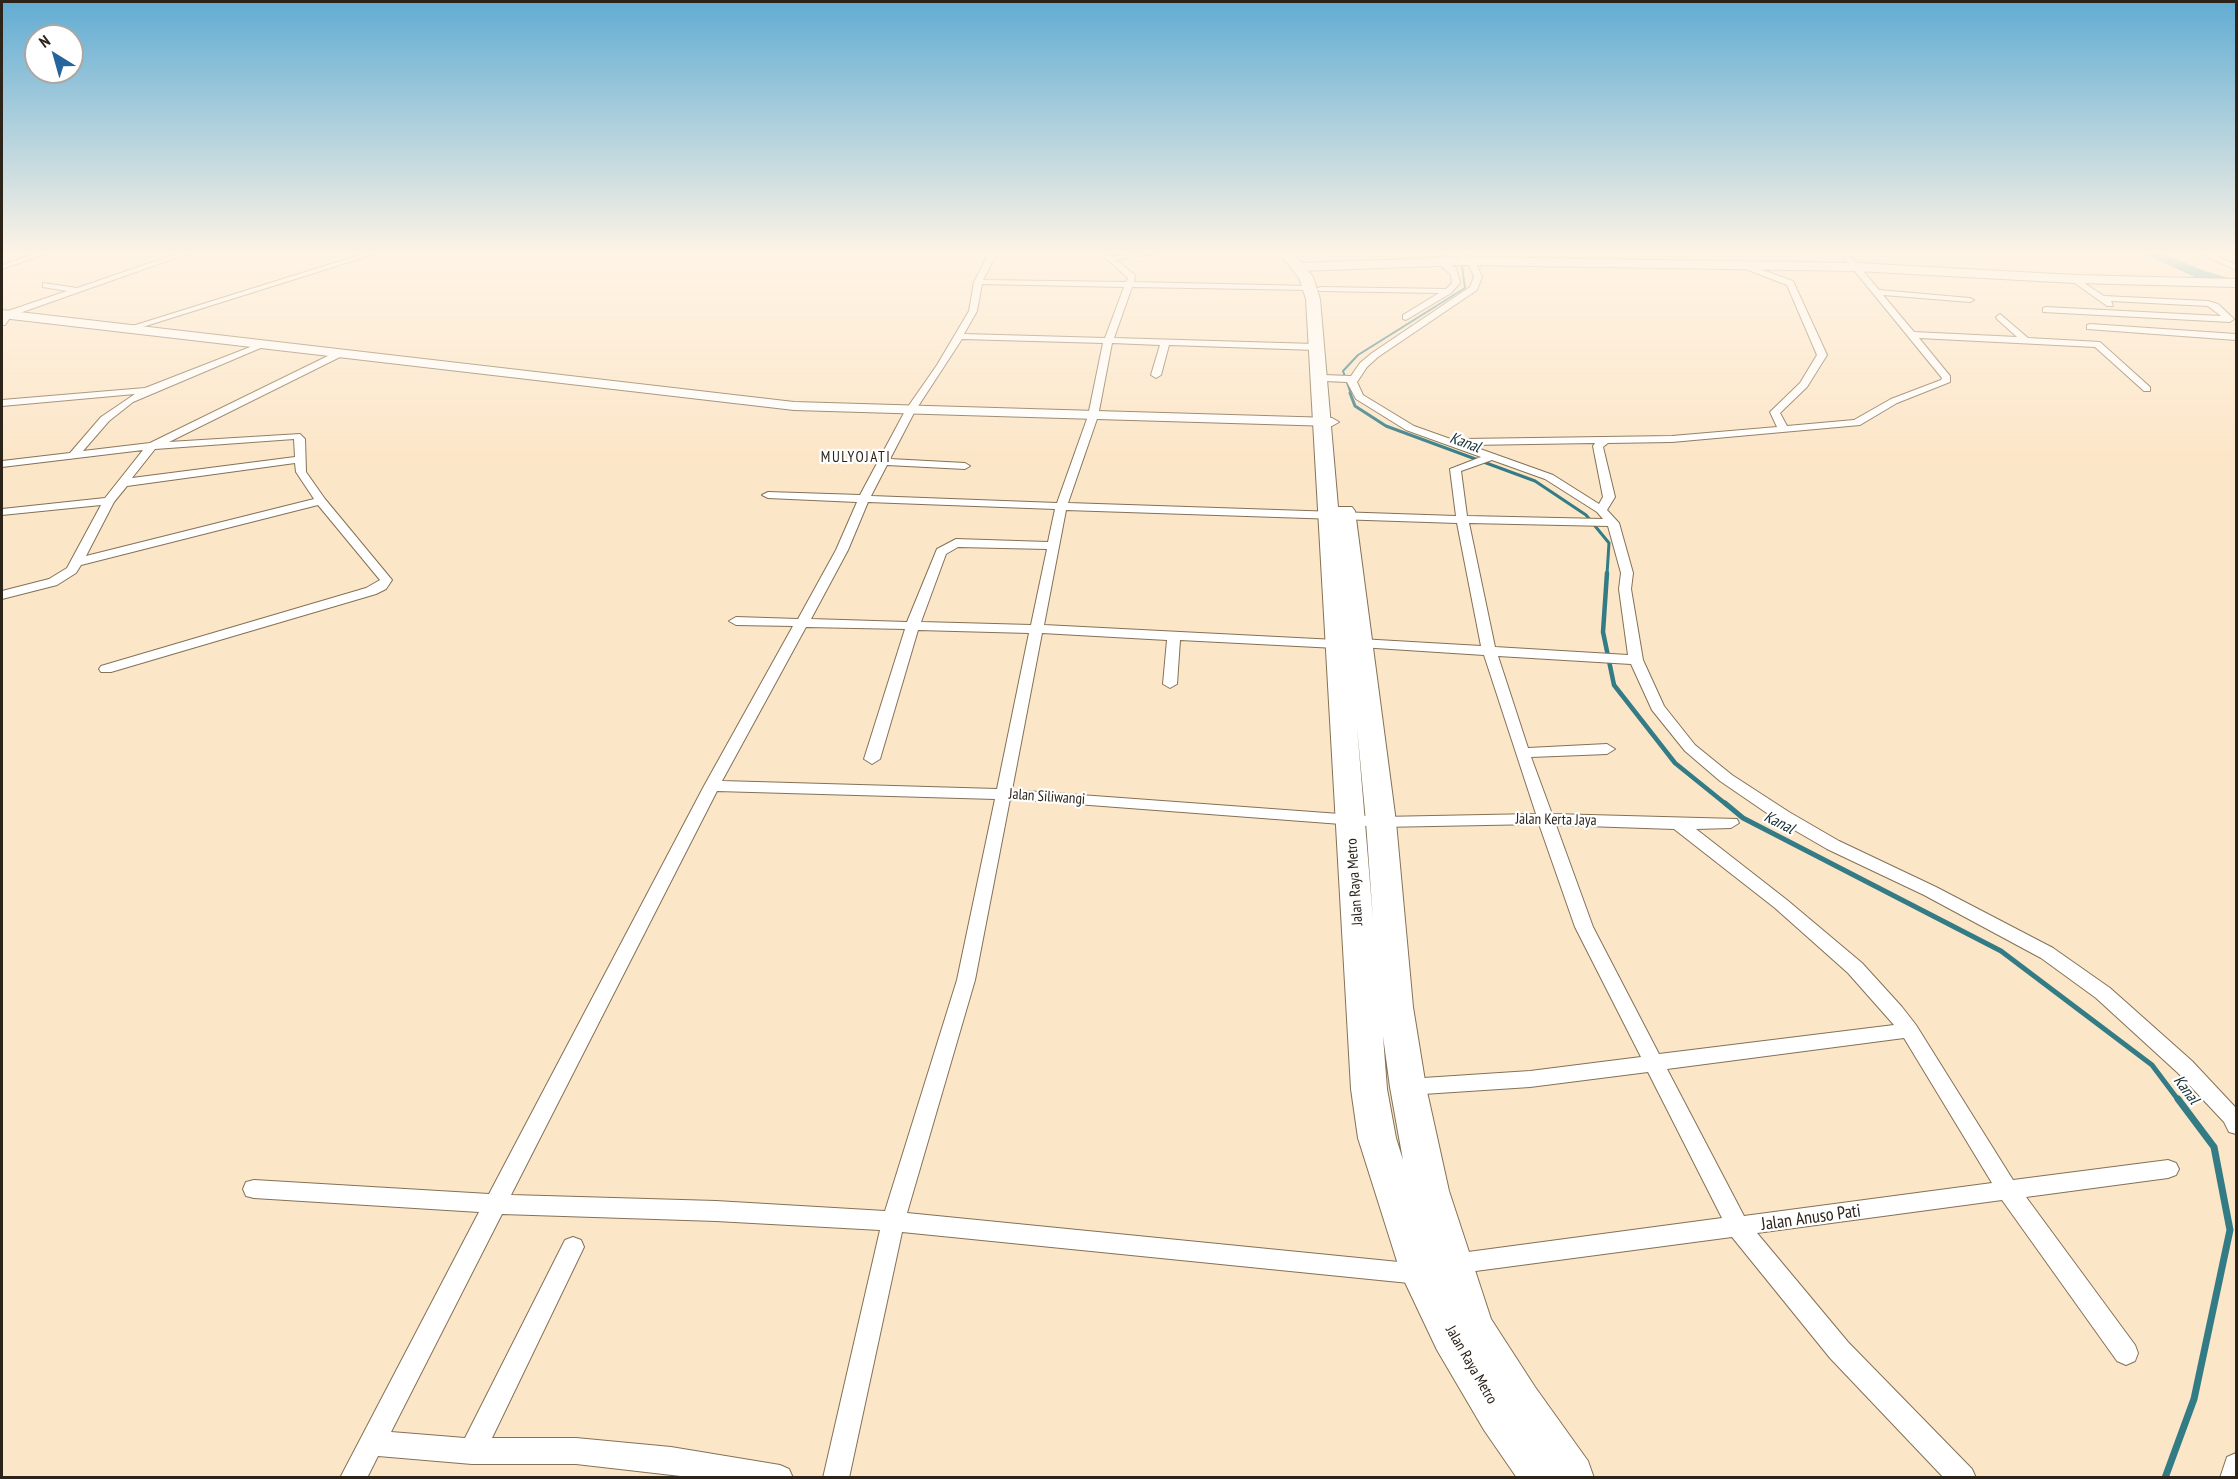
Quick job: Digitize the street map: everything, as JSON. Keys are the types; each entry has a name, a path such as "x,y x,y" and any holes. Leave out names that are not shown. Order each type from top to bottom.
{"highway":[{"name":"Jalan Raya Metro","path":"1311,322 1337,517 1366,821 1372,1109 1380,1148 1422,1274 1452,1336 1500,1414 1545,1478"},
{"path":"1320,322 1339,379 1326,422"},
{"path":"1366,821 1408,1087 1429,1191 1473,1328 1571,1478"}],"street":[{"path":"62,322 341,352 726,400 910,411 1326,422"},
{"path":"130,328 149,322"},
{"path":"353,1478 712,786 842,550 864,498 910,411 967,322"},
{"path":"836,1478 893,1221 966,980 1061,508 1093,416 1108,342 1115,322"},
{"path":"1424,322 1339,379 1379,411 1410,428 1455,442 1486,459 1558,482 1601,510 1627,573 1625,589 1632,660 1657,707 1690,748 1726,778 1783,816 1833,844 1930,891 2047,953 2103,993 2176,1060 2232,1117 2236,1126"},
{"path":"1784,430 1775,412 1804,386 1822,355 1807,322"},
{"path":"1455,442 1706,437 1861,422 1894,401 1945,382 1947,378 1902,322"},
{"path":"2005,322 2026,341"},
{"path":"2129,322 2134,330"},
{"path":"2090,327 2236,337"},
{"path":"959,336 1315,347"},
{"path":"1913,336 2098,344 2147,389"},
{"path":"73,456 112,412 149,390 266,344"},
{"path":"1156,375 1165,344"},
{"path":"2,595 53,582 66,575 77,562 109,501 152,446 341,352"},
{"path":"2,403 149,390"},
{"path":"2,464 152,446 292,436 300,439 301,472 319,498 386,580 382,586 106,669"},
{"path":"1601,510 1610,497 1598,446 1605,440"},
{"path":"122,483 301,459"},
{"path":"1486,459 1455,470 1462,520 1489,650 1522,753 1584,927 1738,1227 1839,1350 1963,1478"},
{"path":"885,462 965,466"},
{"path":"768,495 1061,508 1608,523"},
{"path":"77,562 319,498"},
{"path":"2,512 109,501"},
{"path":"872,759 912,627 941,552 948,546 966,543 1054,546"},
{"path":"736,621 1037,629 1489,650 1632,660"},
{"path":"1170,684 1174,636"},
{"path":"1522,753 1607,749"},
{"name":"Jalan Siliwangi","path":"712,786 1005,794 1366,821"},
{"name":"Jalan Kerta Jaya","path":"1366,821 1545,819 1731,823"},
{"path":"1677,823 1781,904 1855,968 1909,1030 2009,1192 2126,1353"},
{"path":"1408,1087 1530,1079 1909,1030"},
{"name":"Jalan Anuso Pati","path":"1453,1264 2009,1192 2168,1169"},
{"path":"254,1190 496,1204 716,1211 893,1221 1422,1274"},
{"path":"472,1451 573,1247"},
{"path":"370,1443 472,1451 576,1451 671,1460 780,1478"},
{"path":"2233,1478 2236,1466"}],"waterway":[{"name":"Kanal","path":"1351,394 1343,371 1358,355 1411,322"},
{"name":"Kanal","path":"1350,393 1355,406 1386,426 1535,481 1586,515 1609,543 1607,574"},
{"name":"Kanal","path":"1607,573 1603,632 1614,685 1675,763 1727,805"},
{"name":"Kanal","path":"1725,803 1743,818 2001,951 2152,1065 2179,1101"},
{"name":"Kanal","path":"2165,1478 2194,1399 2230,1230 2214,1147 2178,1099"}],"district":[{"name":"MULYOJATI","path":"856,458"}]}
